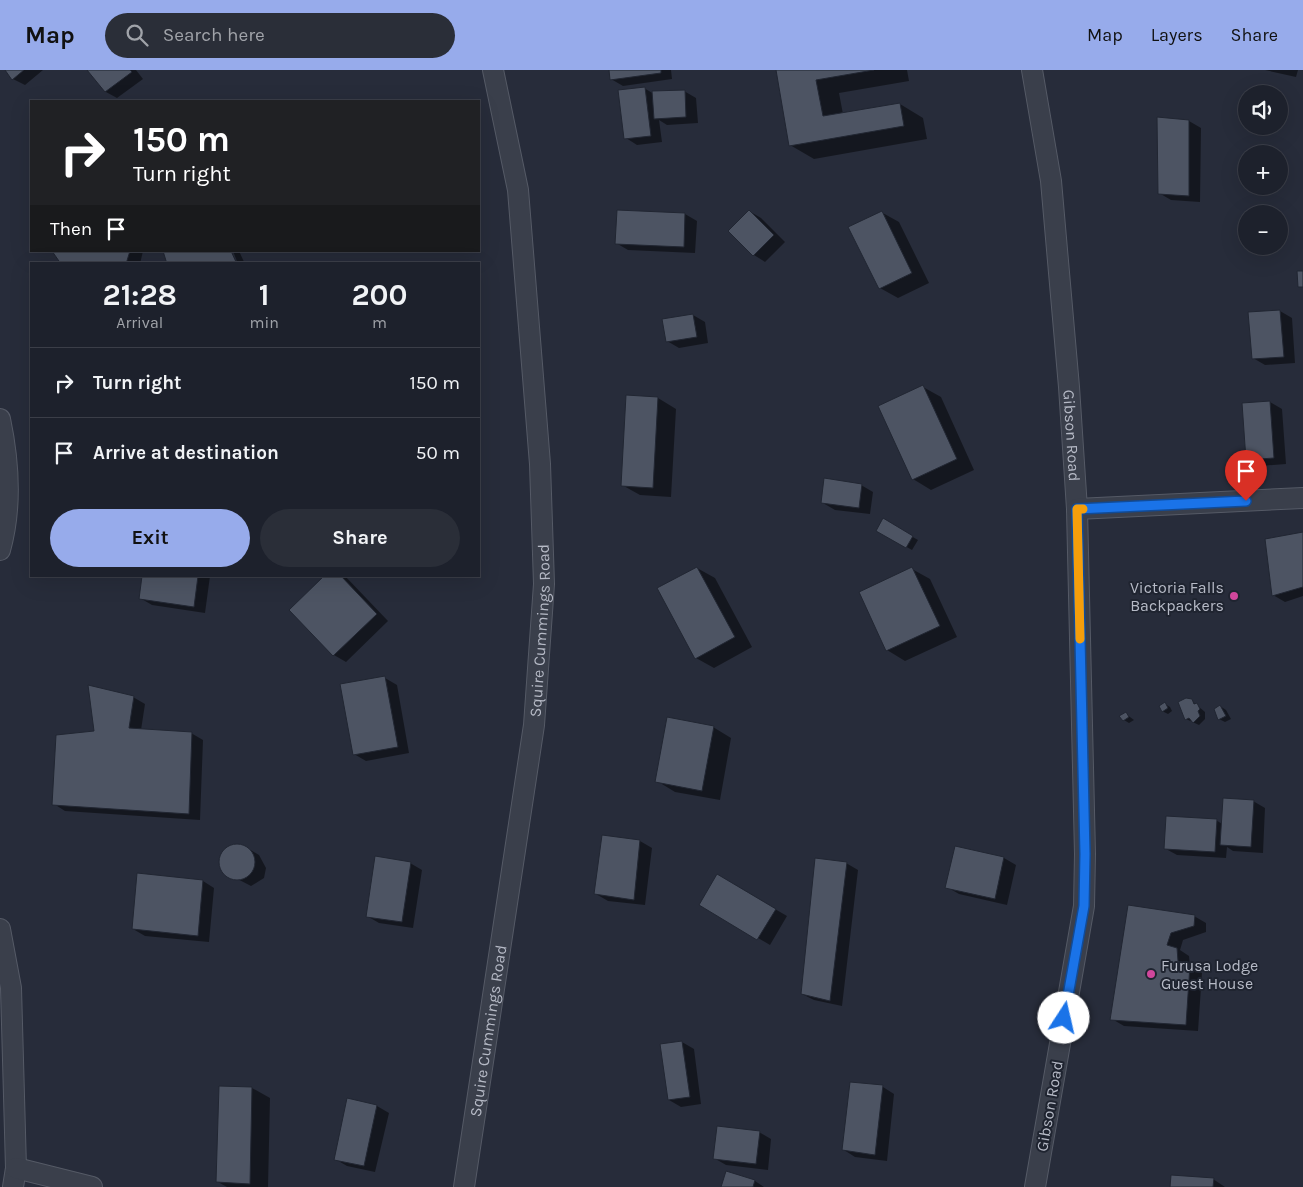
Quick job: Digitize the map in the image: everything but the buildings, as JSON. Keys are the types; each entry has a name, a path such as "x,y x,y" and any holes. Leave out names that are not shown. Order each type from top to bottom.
{"street":[{"name":"Squire Cummings Road","path":"464,1187 534,725 544,584 540,464 518,190 493,70"},
{"name":"Gibson Road","path":"1032,70 1051,181 1069,387 1077,509 1085,854 1084,906 1035,1187"},
{"path":"0,419 7,454 8,502 4,536 0,550"},
{"path":"1077,509 1303,498"},
{"path":"0,929 12,988 15,1178 92,1187"}],"slow traffic":[{"path":"1080,639 1077,509 1083,509"}],"place":[{"name":"Victoria Falls Backpackers","path":"1234,596"},
{"name":"Furusa Lodge Guest House","path":"1151,974"}],"route":[{"path":"1064,1018 1084,906 1085,854 1077,509 1246,501"}]}
